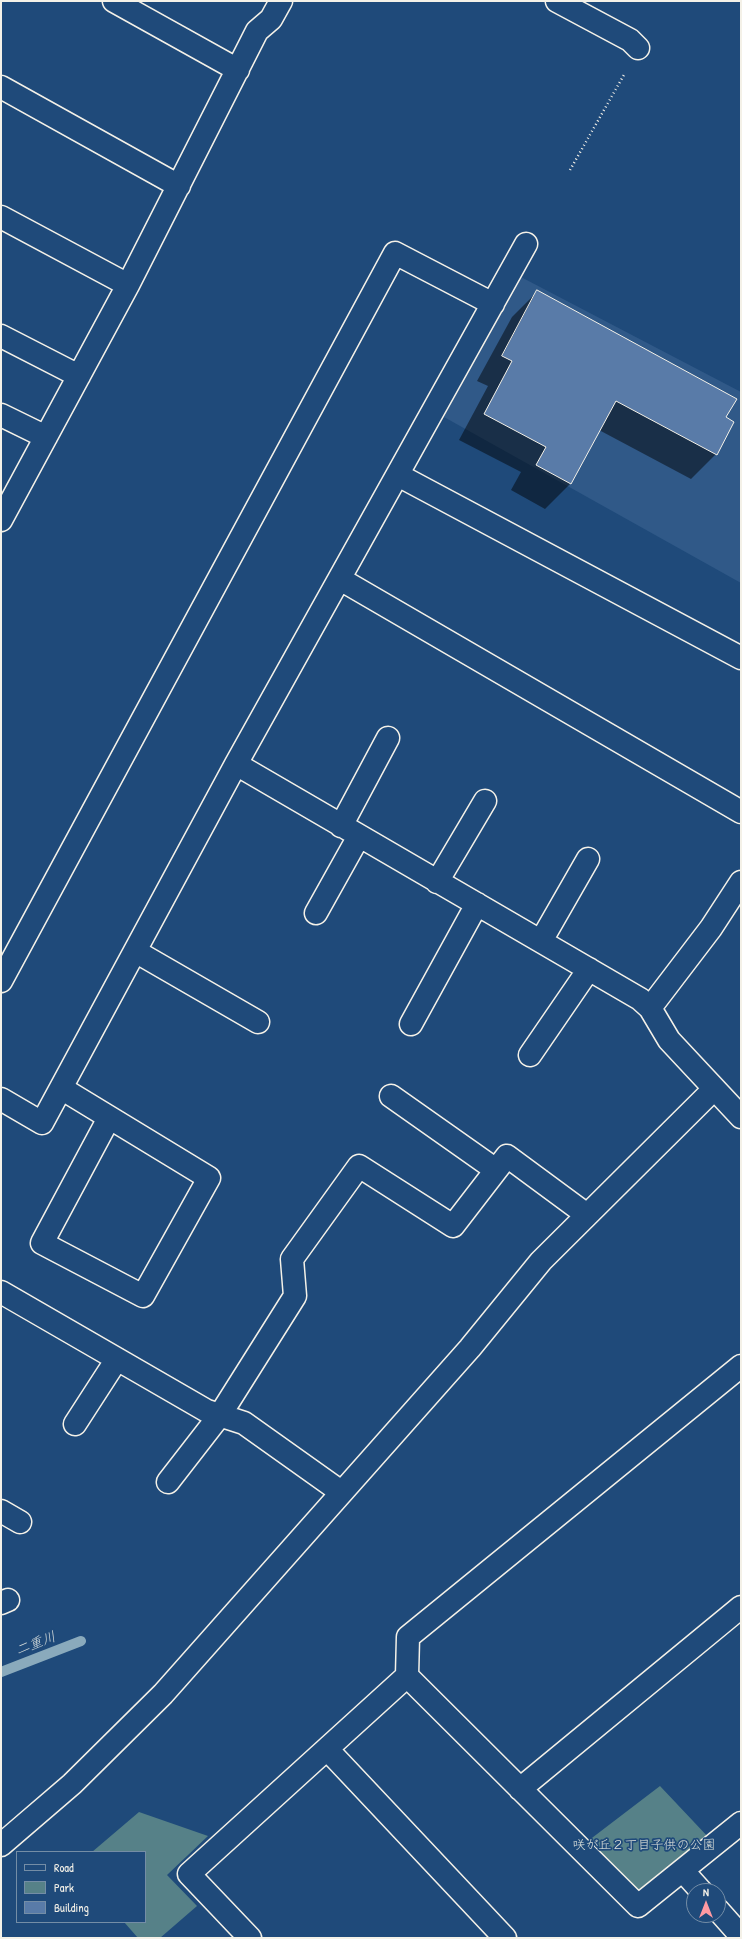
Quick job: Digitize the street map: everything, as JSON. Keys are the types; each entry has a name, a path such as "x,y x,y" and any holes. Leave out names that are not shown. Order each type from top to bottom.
{"street":[{"path":"114,1 238,70"},
{"path":"1,520 128,285 257,31 271,19 281,1"},
{"path":"558,1 630,40 638,48"},
{"path":"1,87 178,186"},
{"path":"1,217 128,285"},
{"path":"1,1099 42,1123 236,764 494,304 526,244"},
{"path":"1,981 395,253 494,304"},
{"path":"1,336 79,376"},
{"path":"1,415 46,437"},
{"path":"398,475 741,658"},
{"path":"340,579 741,812"},
{"path":"316,913 388,738"},
{"path":"236,764 640,999 650,1008 669,1040 741,1117"},
{"path":"437,882 485,801"},
{"path":"541,941 588,859"},
{"path":"650,1008 711,928 741,882"},
{"path":"411,1024 476,904"},
{"path":"135,951 258,1022"},
{"path":"530,1055 588,969"},
{"path":"61,1088 209,1178 143,1296 42,1243 109,1118"},
{"path":"3,1839 72,1784 163,1694 470,1348 541,1262 714,1089"},
{"path":"391,1096 496,1170"},
{"path":"168,1482 220,1415 295,1296 292,1259 359,1166 453,1226 507,1156 587,1216"},
{"path":"1,1292 207,1411 244,1423 341,1492"},
{"path":"75,1424 116,1359"},
{"path":"250,1938 189,1874 407,1676 408,1637 741,1366"},
{"path":"1,1511 20,1522"},
{"path":"520,1789 741,1607"},
{"path":"407,1676 638,1906 741,1823"},
{"path":"327,1749 500,1936"},
{"path":"683,1871 694,1883"},
{"path":"726,1919 741,1936"}],"path":[{"path":"570,170 638,48"}],"shaded area":[{"path":"519,276 741,392 741,583 444,417"}],"green space":[{"name":"咲が丘２丁目子供の公園","path":"660,1786 710,1839 638,1901 584,1844"},
{"path":"139,1812 208,1836 167,1875 197,1906 160,1938 138,1938 125,1923 146,1923 146,1851 93,1851"}],"building":[{"path":"537,290 737,399 726,417 734,422 717,455 616,401 571,484 536,465 546,447 484,414 512,361 502,356"}],"waterway":[{"name":"二重川","path":"1,1672 81,1641"}]}
